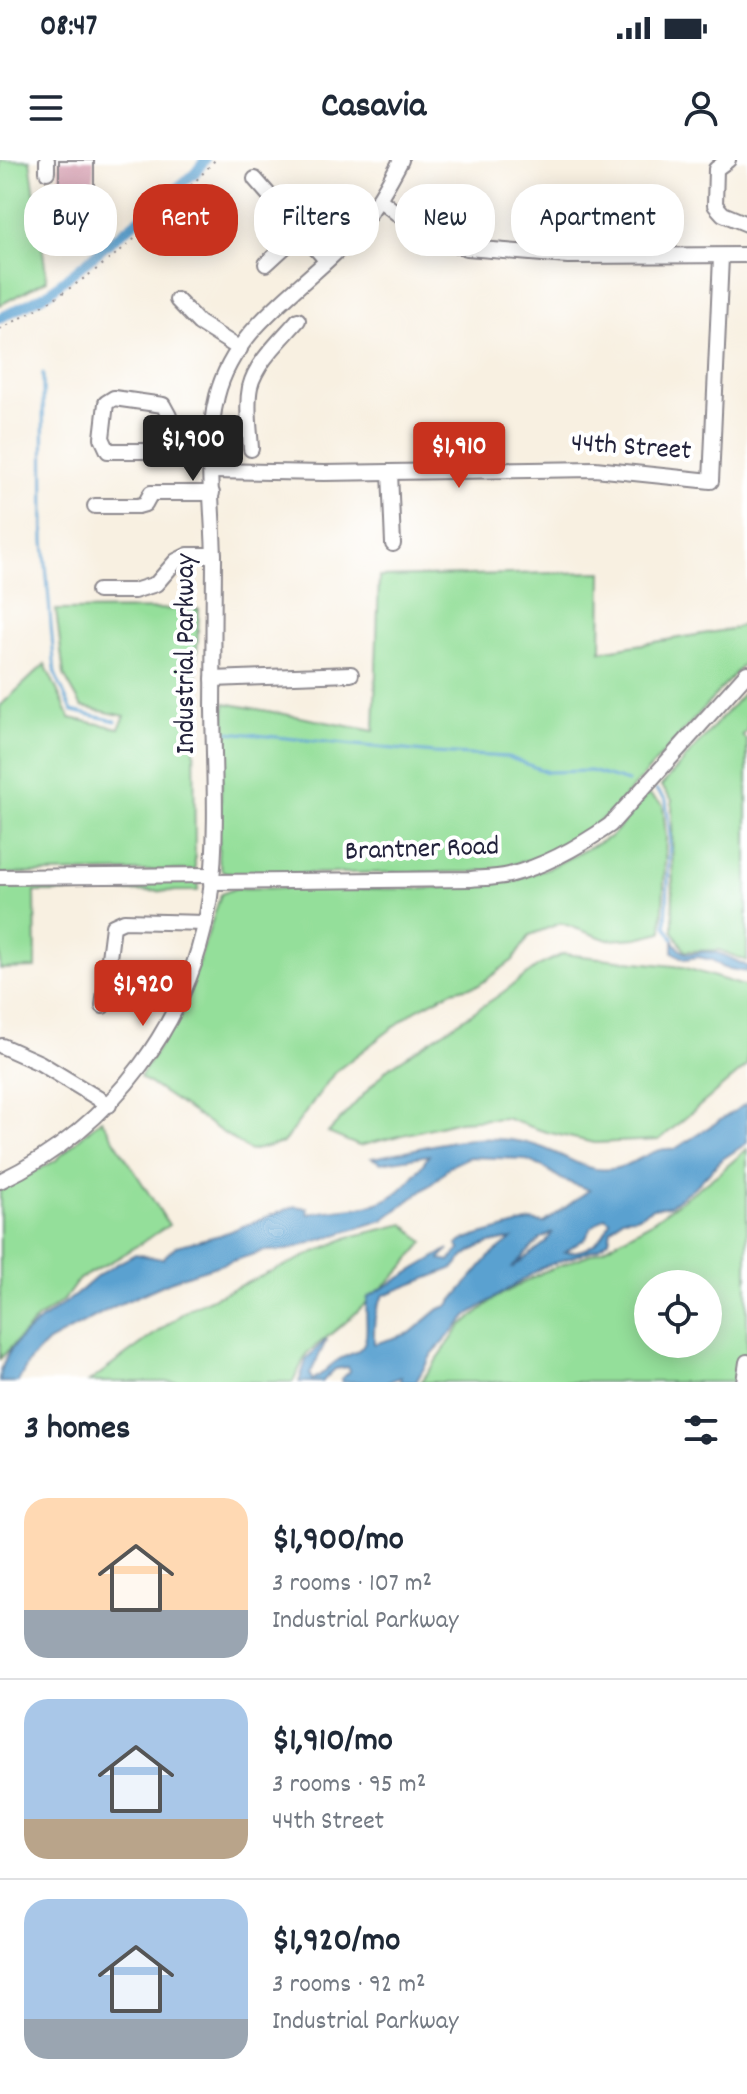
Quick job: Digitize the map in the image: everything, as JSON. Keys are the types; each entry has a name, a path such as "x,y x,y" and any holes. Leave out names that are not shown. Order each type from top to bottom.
{"street":[{"name":"Industrial Parkway","path":"379,199 401,160"},
{"path":"728,160 716,169 715,205 723,214 747,224"},
{"path":"255,179 259,184"},
{"path":"379,199 414,227 432,237 467,248 568,256 747,255"},
{"path":"266,264 275,256"},
{"path":"322,256 326,260"},
{"name":"Industrial Parkway","path":"0,1181 45,1157 80,1132 109,1105 132,1078 170,1019 196,958 211,878 215,785 212,447 217,397 240,349 330,256"},
{"name":"44th Street","path":"212,471 595,469 711,481 721,257"},
{"path":"177,300 199,323 240,349"},
{"path":"251,449 249,399 253,379 298,320"},
{"path":"229,367 253,379"},
{"path":"166,447 169,416 163,405 114,398 106,403 102,438 108,451 212,447"},
{"path":"390,472 393,544"},
{"path":"95,506 138,506 145,504 151,493 212,493"},
{"path":"98,591 134,591 156,584 176,561 188,555 214,555"},
{"name":"Brantner Road","path":"0,877 471,879 508,875 584,843 610,825 747,673"},
{"path":"213,679 351,674"},
{"path":"103,1006 113,926 124,921 205,923"},
{"path":"2,1046 40,1063 109,1105"},
{"path":"745,1380 747,1362"}],"path":[{"path":"0,329 51,302 111,259 184,195 215,160"}],"green space":[{"path":"0,160 30,160 33,184 24,184 24,256 44,256 47,280 0,305"},
{"path":"602,572 601,651 732,629 747,623 747,660 612,811 576,840 532,859 472,872 234,874 222,871 218,858 225,703 374,731 379,577"},
{"path":"199,609 194,722 195,870 0,874 0,706 45,664 70,718 119,728 125,716 82,707 64,675 56,610"},
{"path":"747,689 747,731 742,736 747,740 747,961 719,950 685,951 673,931 672,800 661,786"},
{"path":"648,794 663,805 666,838 662,932 608,940 561,923 530,935 513,960 479,985 452,991 416,1010 335,1072 283,1143 250,1151 140,1077 184,1006 221,894 236,888 422,889 513,881 553,866 612,836"},
{"path":"199,878 198,891 35,892 36,968 0,969 0,881"},
{"path":"563,954 683,967 747,987 747,1066 659,1140 595,1143 546,1132 505,1118 459,1121 359,1146 328,1133 387,1069 538,966"},
{"path":"101,1119 169,1225 79,1279 64,1300 36,1320 0,1359 0,1190 55,1161"},
{"path":"747,1149 747,1382 421,1382 461,1326 497,1297 543,1272 601,1250 650,1223"},
{"path":"404,1224 424,1242 400,1271 346,1322 307,1353 293,1382 89,1382 190,1308 349,1237"}],"water":[{"path":"673,939 687,953 720,954 747,966 747,972 724,968 712,960 698,957 685,959 673,952"},
{"path":"747,1103 747,1143 721,1160 698,1184 669,1206 653,1208 636,1217 622,1218 611,1229 609,1240 598,1248 543,1267 468,1315 432,1354 416,1382 400,1382 401,1377 388,1382 343,1382 341,1379 349,1371 348,1367 335,1369 322,1382 299,1382 307,1358 327,1339 310,1374 312,1380 362,1346 366,1336 368,1297 449,1249 440,1259 450,1261 460,1249 457,1245 466,1239 531,1221 544,1223 589,1190 524,1159 469,1157 450,1166 383,1220 288,1250 264,1251 181,1277 113,1307 48,1342 29,1361 18,1382 0,1382 7,1356 24,1334 98,1276 135,1254 162,1259 176,1246 220,1235 295,1206 307,1208 308,1214 378,1203 402,1188 429,1155 381,1163 372,1158 457,1141 492,1138 532,1144 580,1165 602,1169 619,1167 658,1151 675,1149","holes":["605,1217 610,1221 598,1240 587,1248 565,1252 586,1238 591,1228","553,1232 545,1243 511,1269 541,1238","512,1239 488,1258 448,1306 439,1309 410,1333 374,1344 376,1312 384,1295 454,1268 473,1250"]}],"building":[{"path":"59,160 94,160 94,184 59,184"}],"waterway":[{"path":"0,318 47,294 195,173 205,160"},
{"path":"43,373 44,541 55,673 72,711 116,721"},
{"path":"228,732 434,753 508,757 547,772 591,771 628,782"},
{"path":"656,790 666,800 670,835 666,925 673,939"}]}
